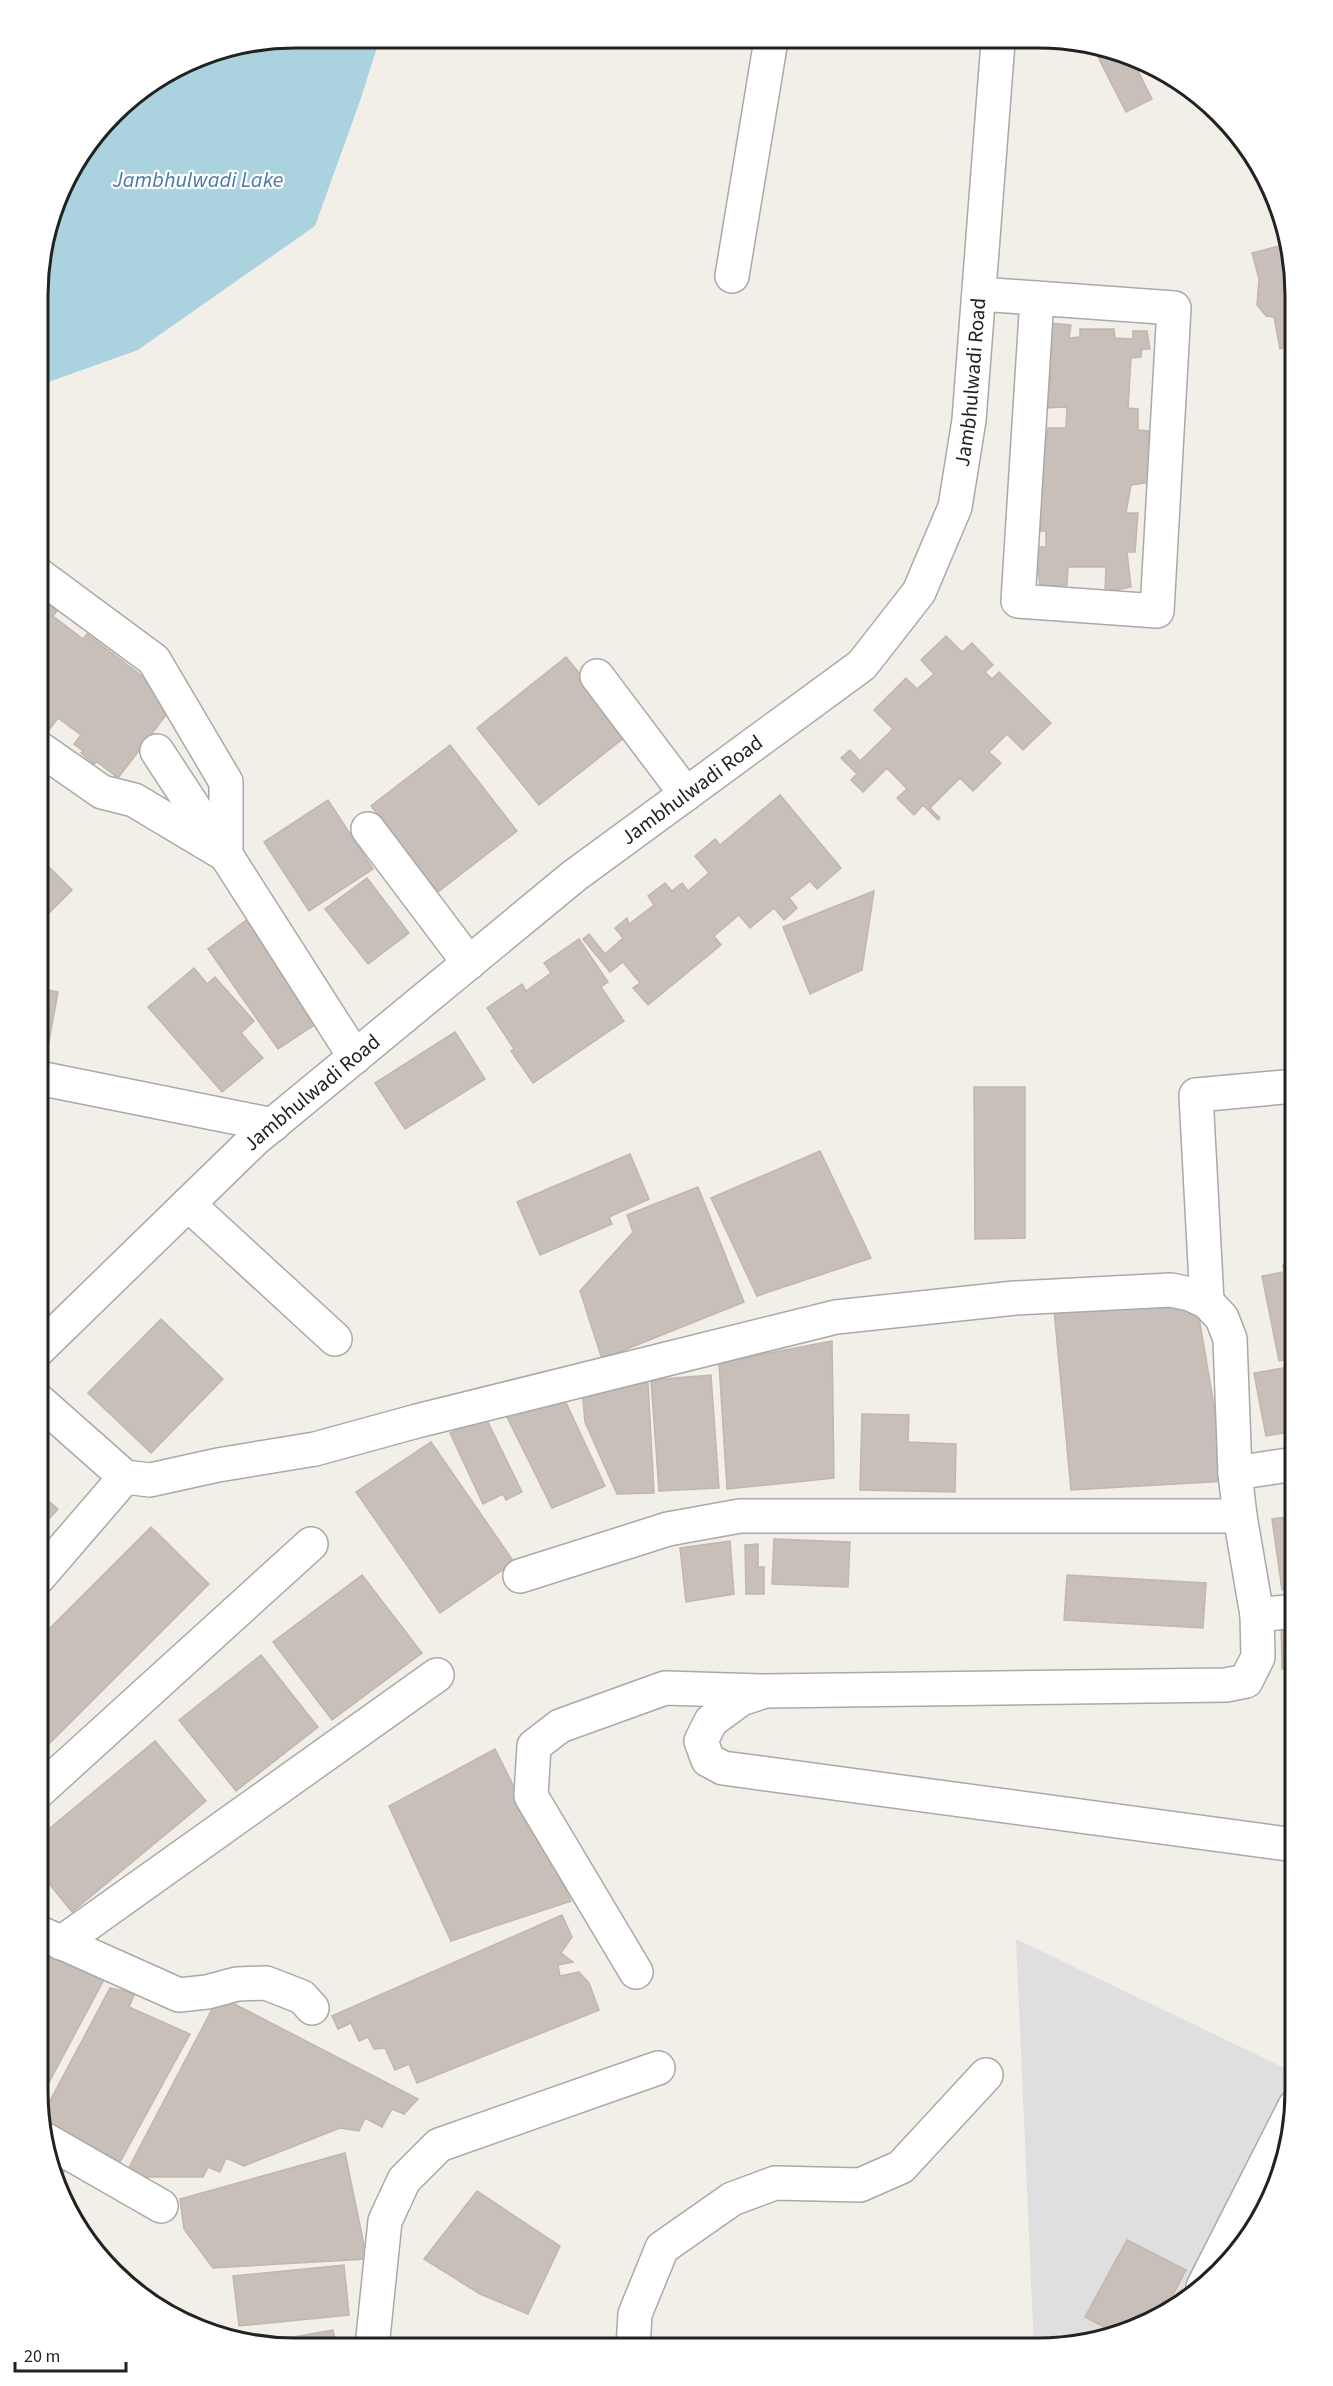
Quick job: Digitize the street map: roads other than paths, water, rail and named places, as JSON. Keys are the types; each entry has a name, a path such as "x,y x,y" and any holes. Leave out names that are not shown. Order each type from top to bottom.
{"street":[{"path":"732,276 770,48"},
{"name":"Jambhulwadi Road","path":"48,1340 255,1139 574,876 862,665 919,592 955,507 969,420 998,48"},
{"path":"979,294 1037,298 1174,308 1157,611 1018,601 1037,298"},
{"path":"48,581 154,660 226,783 226,855"},
{"path":"597,676 686,794"},
{"path":"157,751 355,1057"},
{"path":"48,754 102,792 134,800 226,855"},
{"path":"368,829 469,963"},
{"path":"48,1080 273,1125"},
{"path":"1207,1302 1196,1095 1285,1087"},
{"path":"189,1204 335,1339"},
{"path":"48,1409 125,1477 150,1480 218,1465 315,1449 417,1421 836,1317 1015,1298 1171,1290 1190,1294 1207,1302 1222,1318 1230,1339 1235,1473 1257,1615 1258,1657 1246,1681 1226,1685 765,1691 665,1688 560,1726 534,1746 531,1796 636,1972"},
{"path":"1235,1473 1285,1466"},
{"path":"48,1566 125,1477"},
{"path":"520,1576 668,1529 740,1516 1240,1516"},
{"path":"48,1783 311,1544"},
{"path":"1257,1615 1285,1612"},
{"path":"49,1938 437,1675"},
{"path":"765,1691 741,1699 711,1721 701,1741 708,1760 723,1768 1285,1844"},
{"path":"49,1938 179,1995 207,1992 237,1984 266,1983 302,1998 312,2008"},
{"path":"373,2338 385,2221 404,2180 439,2145 658,2068"},
{"path":"633,2338 634,2314 662,2248 732,2199 775,2183 860,2185 902,2167 986,2075"},
{"path":"1215,2264 1281,2133"},
{"path":"54,2145 161,2206"}],"water":[{"name":"Jambhulwadi Lake","path":"295,48 377,48 315,226 138,350 48,382 48,295 50,263 56,231 81,172 109,132 132,109 172,81 231,56 263,50"}]}
